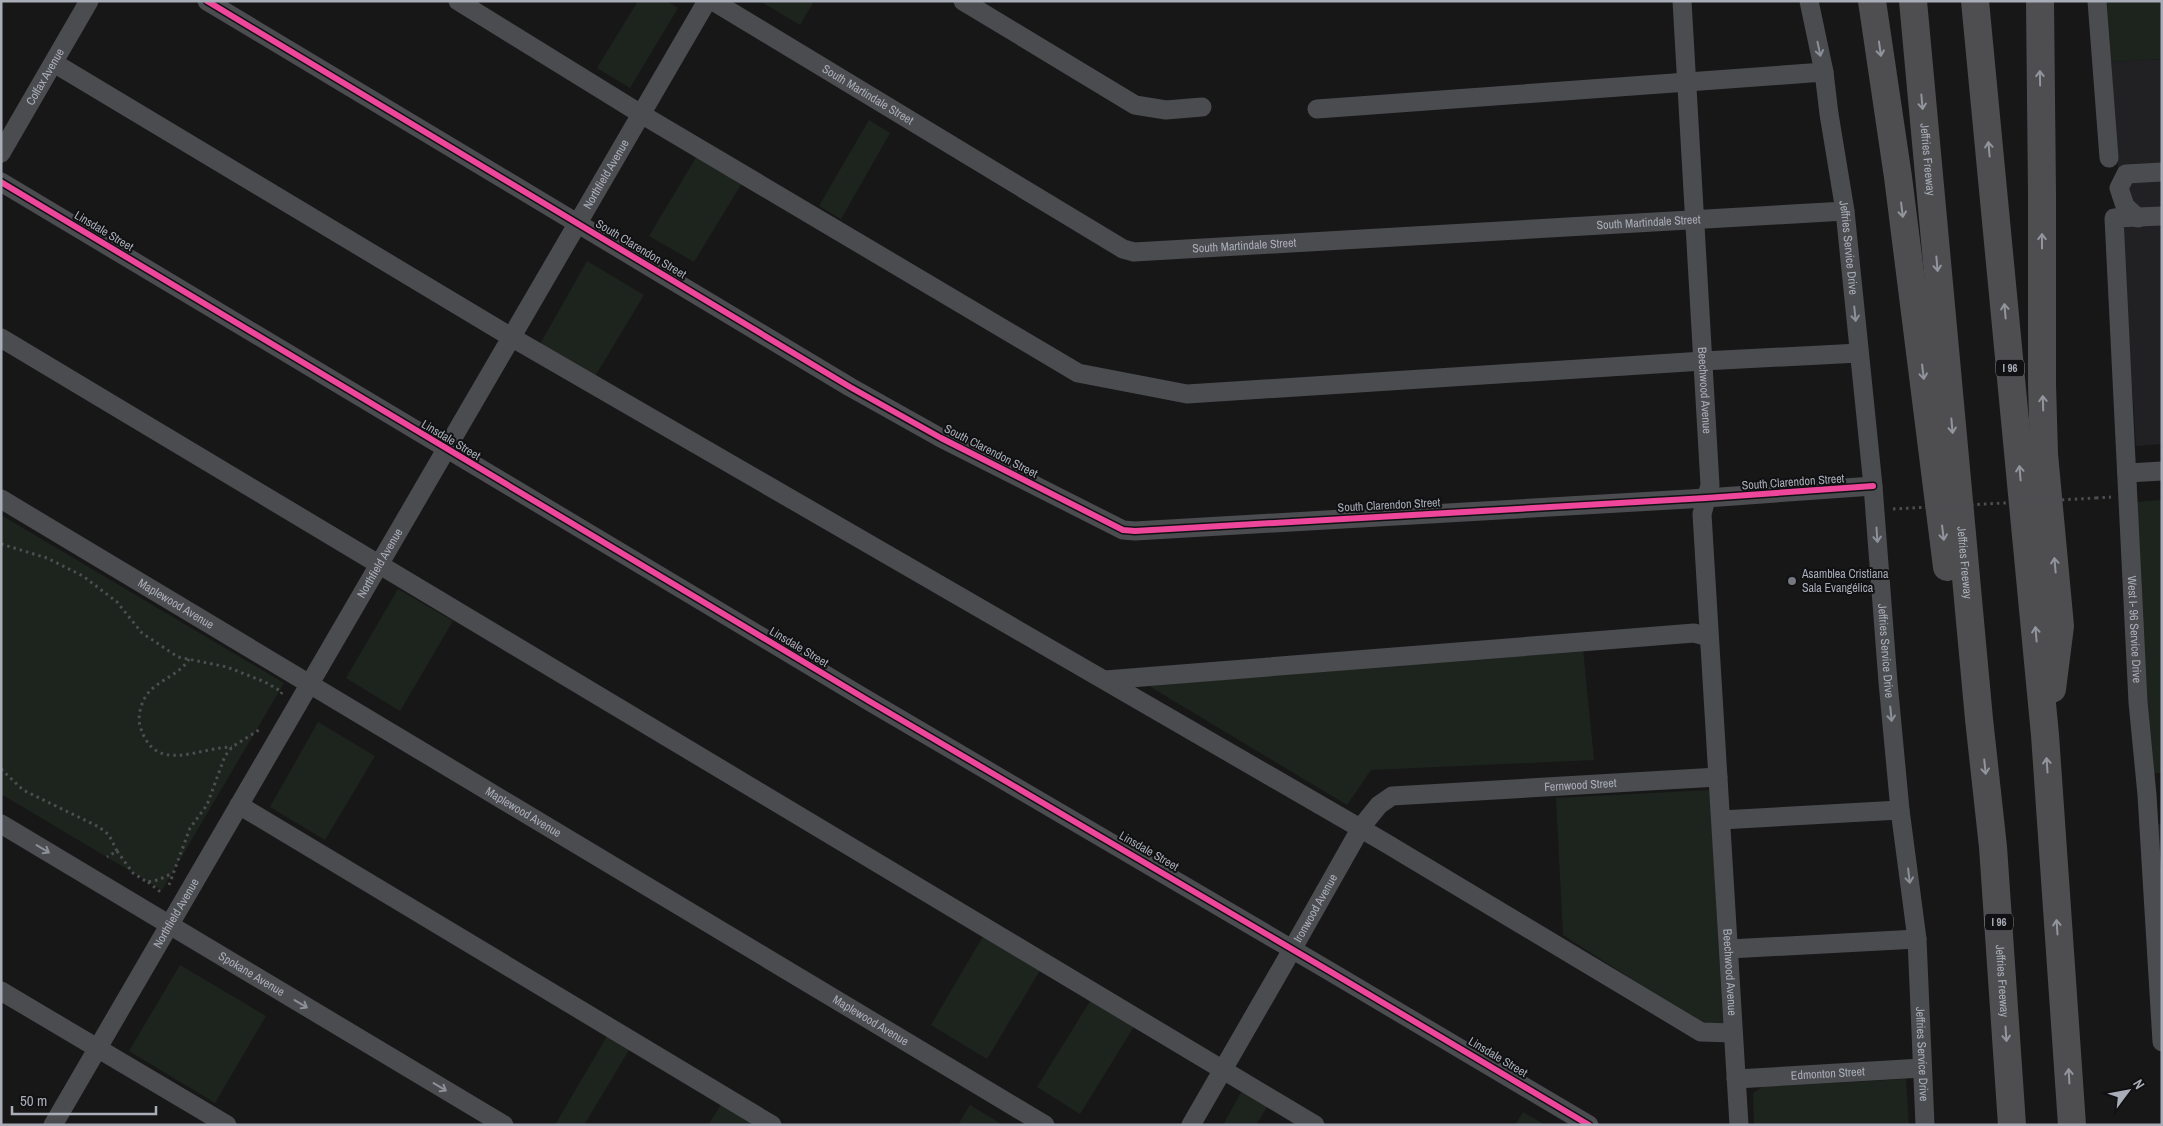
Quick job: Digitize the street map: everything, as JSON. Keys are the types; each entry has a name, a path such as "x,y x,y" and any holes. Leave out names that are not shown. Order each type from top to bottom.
{"highway":[{"path":"1872,1 1898,177 1955,632 1979,719"},
{"name":"Jeffries Freeway","path":"1913,1 1979,719 1993,847 2012,1125"},
{"name":"I 96","path":"1975,1 2045,735 2072,1125"},
{"path":"2040,1 2044,454 2060,626 2045,735"}],"street":[{"name":"Colfax Avenue","path":"1,153 90,1"},
{"name":"South Clarendon Street","path":"207,1 850,387 941,438 1123,530 1135,531 1706,498 1873,486"},
{"path":"458,1 642,114 1078,372 1187,394 1703,361 1859,353"},
{"name":"Northfield Avenue","path":"53,1125 707,1"},
{"name":"South Martindale Street","path":"712,1 1122,248 1134,252 1845,210"},
{"path":"963,1 1136,105 1166,110 1202,107"},
{"name":"Beechwood Avenue","path":"1682,1 1710,485 1702,514 1739,1125"},
{"name":"Jeffries Service Drive","path":"1809,1 1824,72 1845,210 1873,486 1900,810 1917,939 1925,1125"},
{"path":"2097,1 2109,158"},
{"path":"54,63 511,337 1361,828 1701,1032 1733,1033"},
{"path":"1317,109 1824,72"},
{"path":"2162,172 2126,174 2118,188 2125,206 2138,218 2162,216"},
{"name":"Linsdale Street","path":"1,182 446,450 869,701 1293,948 1589,1125"},
{"name":"West I- 96 Service Drive","path":"2138,218 2114,218 2138,702 2154,795 2162,1042"},
{"path":"1,338 1315,1125"},
{"path":"2127,474 2162,471"},
{"name":"Maplewood Avenue","path":"1,499 1044,1125"},
{"path":"1105,680 1694,633 1709,637"},
{"name":"Fernwood Street","path":"1443,792 1718,777"},
{"name":"Ironwood Avenue","path":"1190,1125 1361,828 1379,806 1392,796 1443,792"},
{"path":"239,805 772,1125"},
{"path":"1721,820 1900,810"},
{"name":"Spokane Avenue","path":"1,824 504,1125"},
{"path":"1729,949 1917,939"},
{"path":"1,991 227,1125"},
{"name":"Edmonton Street","path":"1736,1079 1922,1068"}],"path":[{"path":"1893,509 2096,498"},
{"path":"1,544 47,558 84,576 117,602 142,633 178,657 227,667 265,682 282,692 277,701"},
{"path":"189,659 184,666 150,691 142,705 139,720 142,732 150,745 160,753 174,756 189,755 222,747 232,747"},
{"path":"158,903 168,887 190,828 207,805 221,766 232,747 262,728 266,723"},
{"path":"1,770 23,790 98,827 109,835 117,851 133,873 163,894"},
{"path":"107,857 117,851"},
{"path":"147,882 158,880 173,873"}],"shaded area":[{"path":"638,1 667,1 678,8 630,88 597,68"},
{"path":"760,1 814,1 800,25"},
{"path":"2107,1 2162,1 2162,59 2111,62"},
{"path":"2162,59 2162,444 2136,446 2111,62"},
{"path":"869,120 890,133 841,219 819,206"},
{"path":"700,151 745,178 694,262 649,236"},
{"path":"587,261 644,295 594,378 539,346"},
{"path":"2162,500 2162,773 2151,773 2136,502"},
{"path":"1,515 284,683 162,890 1,794"},
{"path":"398,589 453,621 400,711 346,678"},
{"path":"1583,649 1594,760 1371,770 1347,805 1149,686"},
{"path":"318,722 375,756 325,840 270,807"},
{"path":"1710,790 1723,1025 1705,1026 1563,935 1556,798"},
{"path":"2154,824 2162,824 2162,936"},
{"path":"985,933 1042,967 987,1059 931,1025"},
{"path":"180,965 266,1016 215,1103 129,1051"},
{"path":"1092,998 1135,1025 1080,1114 1037,1087"},
{"path":"610,1031 632,1045 584,1125 555,1125"},
{"path":"1906,1079 1909,1125 1754,1125 1753,1093 1762,1087"},
{"path":"1244,1087 1270,1102 1256,1125 1223,1125"},
{"path":"724,1100 763,1125 708,1125"},
{"path":"970,1105 1003,1125 958,1125"},
{"path":"1523,1112 1545,1125 1515,1125"}],"cycle path":[{"path":"207,1 850,387 941,438 1123,530 1135,531 1706,498 1873,486"},
{"path":"1,182 760,637 1589,1125"}],"place":[{"name":"Asamblea Cristiana Sala Evangélica","path":"1792,581"}]}
